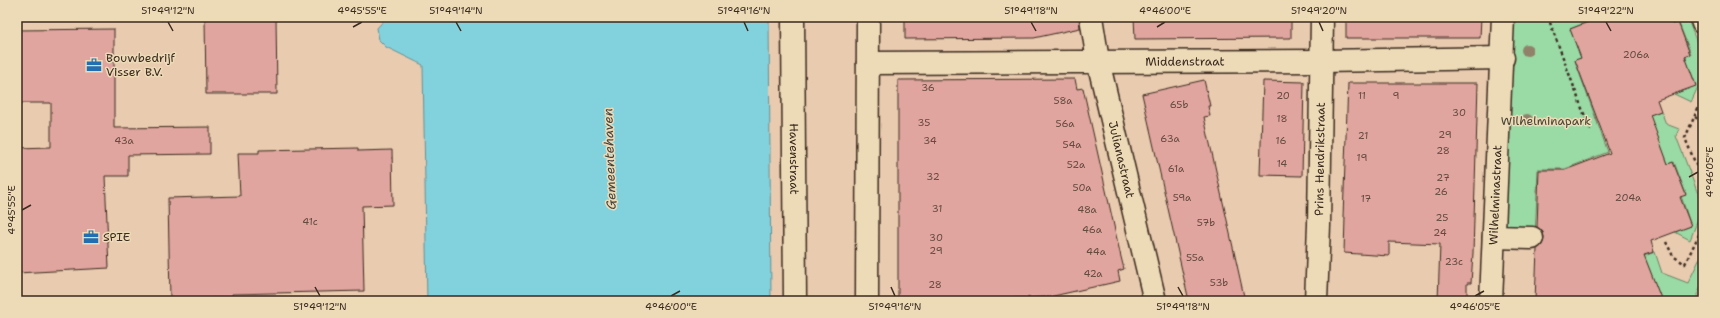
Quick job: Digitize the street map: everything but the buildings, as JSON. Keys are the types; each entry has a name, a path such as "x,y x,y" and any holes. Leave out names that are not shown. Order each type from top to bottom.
{"street":[{"name":"Havenstraat","path":"793,17 795,301"},
{"path":"868,17 868,301"},
{"name":"Julianastraat","path":"1091,17 1098,61 1155,301"},
{"name":"Prins Hendrikstraat","path":"1316,301 1319,225 1322,17"},
{"name":"Wilhelminastraat","path":"1491,301 1504,17"},
{"path":"1701,17 1703,23"},
{"name":"Middenstraat","path":"868,63 1322,61 1503,58"},
{"path":"1494,237 1532,238"}],"path":[{"path":"1558,17 1549,20 1590,130"},
{"path":"1703,97 1685,138 1703,182"},
{"path":"1695,116 1703,122"},
{"path":"1666,242 1672,256 1685,264 1703,226"},
{"path":"1703,291 1701,296 1703,301"}],"green space":[{"name":"Wilhelminapark","path":"1502,17 1601,17 1570,29 1581,58 1575,61 1608,152 1565,169 1538,169 1535,237 1496,235"},
{"path":"1670,17 1687,17 1699,48 1703,50 1703,76 1691,102 1674,94 1696,85 1685,57 1691,54 1678,21 1672,23"},
{"path":"1661,111 1666,124 1679,129 1676,136 1703,207 1690,240 1675,232 1691,226 1681,196 1686,194 1674,162 1668,164 1649,115"},
{"path":"1655,252 1662,273 1688,283 1703,252 1703,282 1697,295 1699,301 1662,301 1644,256"}],"water":[{"name":"Gemeentehaven","path":"387,17 769,17 771,301 427,301 423,65 386,47 379,40 377,28"}],"place":[{"name":"Bouwbedrijf Visser B.V.","path":"94,65"},
{"name":"SPIE","path":"91,237"}]}
